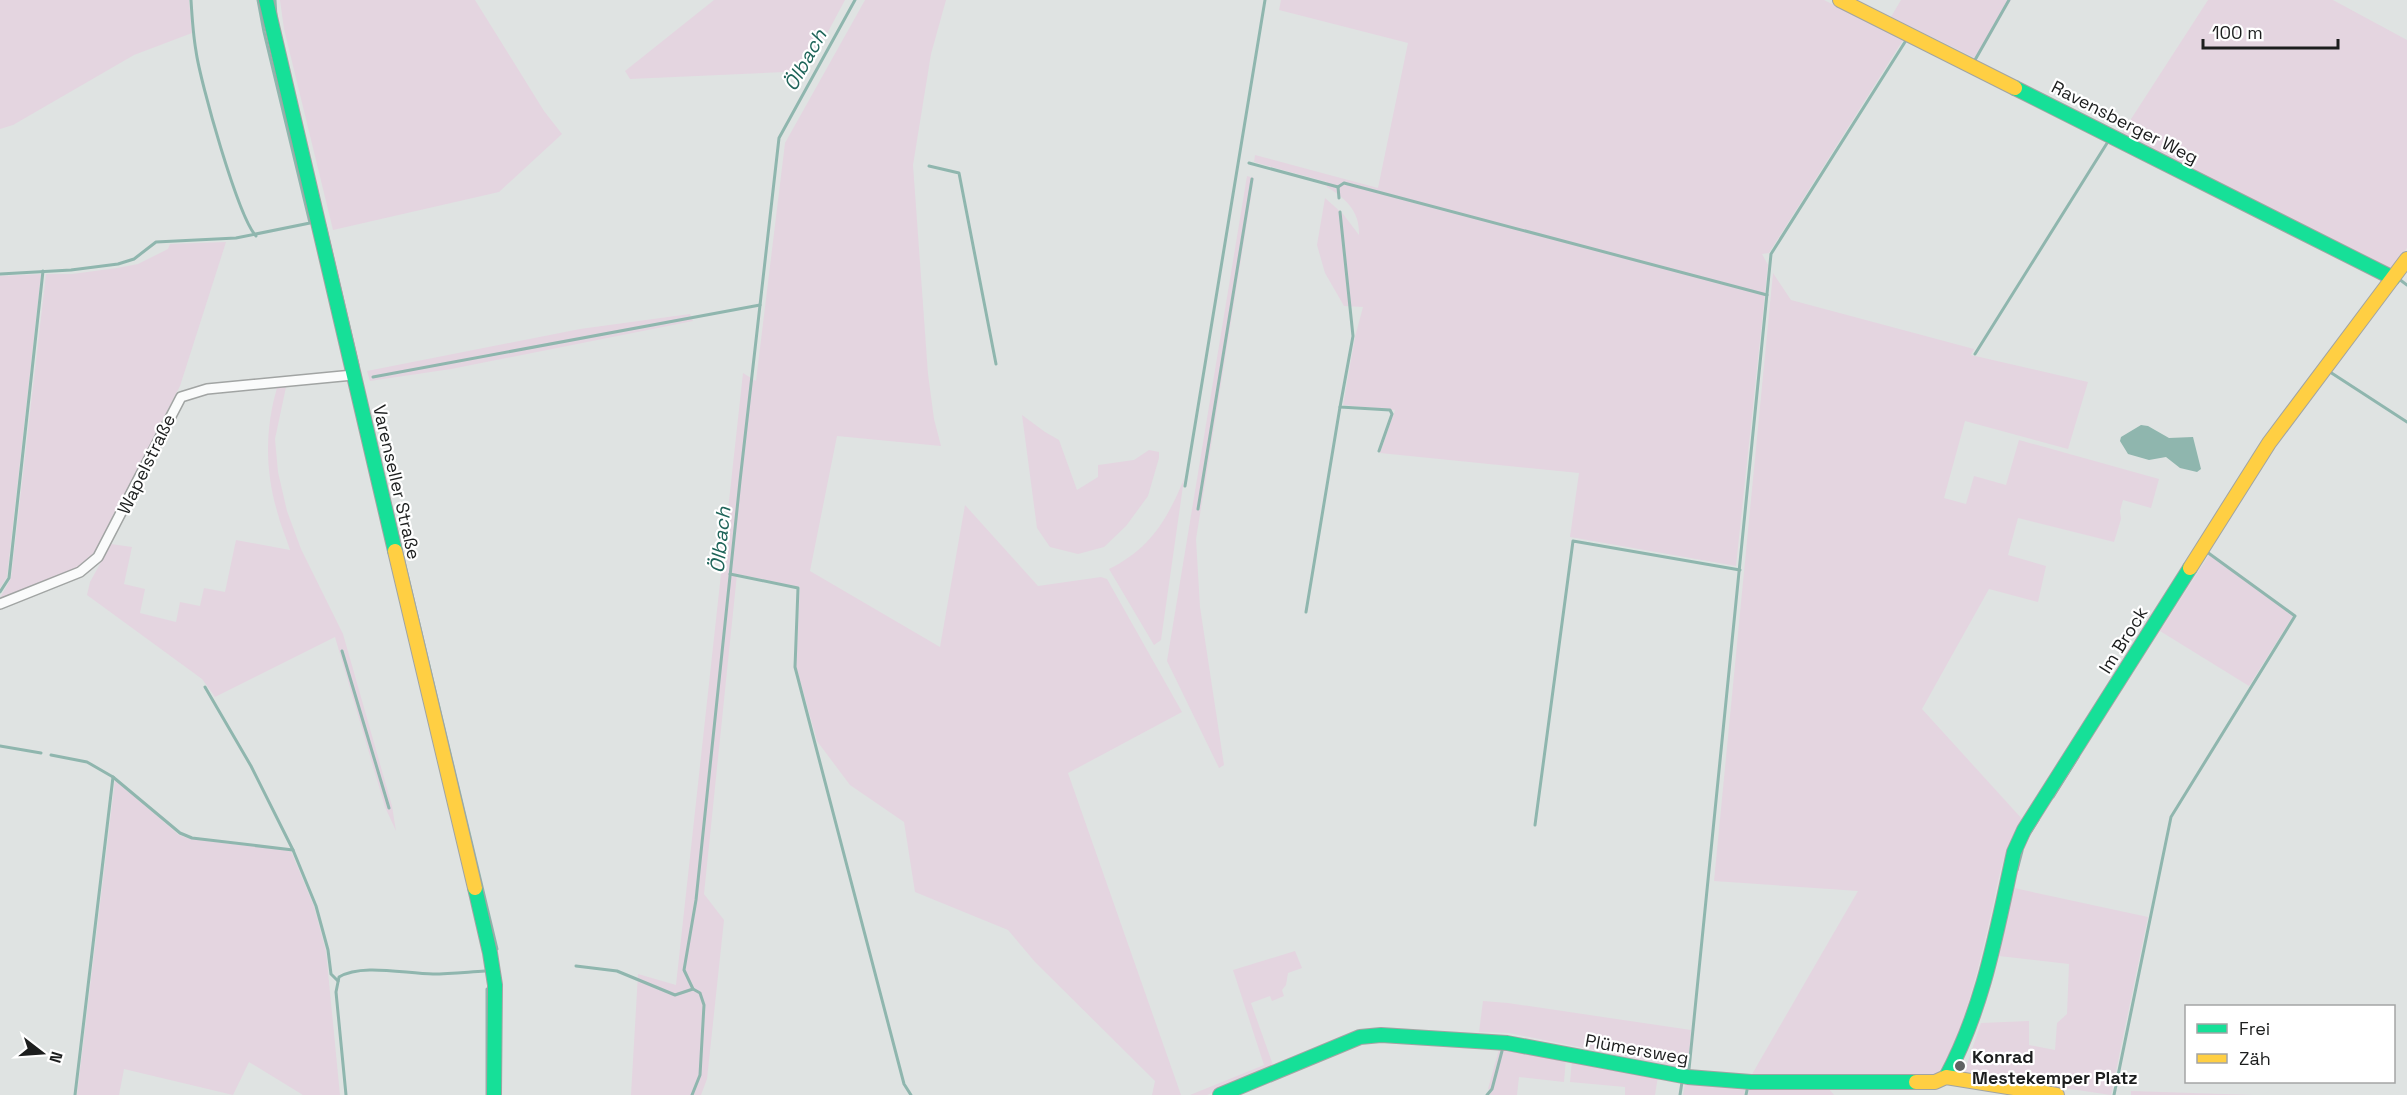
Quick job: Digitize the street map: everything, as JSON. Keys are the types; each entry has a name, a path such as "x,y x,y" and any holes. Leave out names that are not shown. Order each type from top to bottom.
{"street":[{"name":"Varenseller Straße","path":"266,0 493,971 494,1095"},
{"name":"Ravensberger Weg","path":"1840,0 2393,278"},
{"name":"Im Brock","path":"1946,1077 1967,1037 1978,1008 2014,852 2024,830 2269,443 2407,259"},
{"name":"Wapelstraße","path":"0,604 80,572 98,557 181,397 207,389 353,375"},
{"name":"Plümersweg","path":"1220,1095 1360,1037 1381,1035 1508,1043 1688,1077 1840,1089 1935,1082 1946,1077 2057,1095"}],"shaded area":[{"path":"0,0 189,0 192,33 134,55 13,125 0,129"},
{"path":"280,0 475,0 544,111 562,134 499,192 333,230 284,29"},
{"path":"714,0 845,0 807,71 630,79 625,71"},
{"path":"865,0 946,0 931,54 913,165 928,374 934,419 941,446 837,436 810,571 940,647 965,505 1038,586 1101,577 1107,579 1182,712 1068,773 1181,1095 1152,1095 1155,1081 1035,962 1008,930 915,892 904,822 850,785 817,741 796,666 800,587 737,574 704,894 724,920 707,1079 701,1095 631,1095 638,974 676,985 743,373 756,381 785,143"},
{"path":"1281,0 1824,0 1903,40 1769,253 1762,254 1768,265 1736,566 1570,537 1579,473 1380,453 1395,410 1343,405 1355,337 1363,307 1344,306 1325,273 1317,245 1325,198 1343,214 1359,235 1354,212 1346,201 1327,187 1327,182 1254,162 1255,155 1378,188 1408,43 1279,10"},
{"path":"1901,0 2011,0 1977,59 1891,17"},
{"path":"2208,0 2333,0 2407,40 2407,248 2391,271 2122,133"},
{"path":"1247,176 1254,178 1196,539 1200,607 1224,765 1219,768 1167,661"},
{"path":"226,242 180,386 95,552 77,568 0,598 11,578 46,274 72,274 138,264 168,249 170,244"},
{"path":"1773,273 1791,300 1974,349 1971,355 2088,382 2068,449 1965,421 1944,498 1966,504 1974,476 2006,485 2019,440 2159,479 2151,508 2123,500 2120,511 2121,519 2114,542 2018,518 2008,555 2046,566 2038,602 1989,589 1922,709 2023,820 2004,859 1978,969 1963,1018 1955,1041 1934,1079 1751,1076 1858,891 1714,881"},
{"path":"41,274 7,577 0,588 0,276"},
{"path":"690,314 693,321 451,369 370,381 367,371 580,329"},
{"path":"286,387 275,439 278,472 287,511 301,549 343,634 392,806 396,831 385,807 335,637 215,697 202,679 87,595 90,582 111,544 132,547 124,584 145,589 140,613 176,622 180,602 200,606 204,588 225,592 236,540 290,550 273,495 268,449 270,419 277,388"},
{"path":"1022,415 1059,440 1077,490 1098,477 1098,465 1134,460 1149,450 1159,452 1148,496 1126,526 1104,547 1078,554 1050,547 1037,528"},
{"path":"2141,425 2148,426 2169,438 2193,437 2201,469 2197,472 2180,468 2166,457 2149,460 2128,454 2120,441 2121,437"},
{"path":"1184,479 1161,640 1154,645 1109,569 1136,552 1156,532 1171,508"},
{"path":"2209,555 2293,616 2249,686 2160,631"},
{"path":"115,780 179,835 190,839 291,851 314,906 326,951 340,1095 303,1095 249,1062 233,1095 124,1069 119,1095 77,1095"},
{"path":"2014,888 2148,917 2111,1095 1964,1073 1981,1023 2029,1021 2029,1045 2055,1050 2057,1023 2067,1014 2069,964 1999,956"},
{"path":"1295,951 1302,968 1288,973 1286,985 1282,990 1284,996 1272,1001 1270,996 1251,1003 1274,1068 1207,1095 1190,1095 1264,1065 1233,970"},
{"path":"1483,1001 1691,1030 1688,1069 1509,1033 1479,1032"},
{"path":"1500,1046 1566,1058 1564,1082 1519,1077 1517,1095 1489,1095 1492,1091 1488,1089"},
{"path":"1572,1060 1658,1076 1655,1095 1625,1095 1625,1087 1570,1082"},
{"path":"1685,1084 1745,1090 1744,1095 1683,1095"},
{"path":"1829,1089 1834,1095 1748,1095 1749,1090"},
{"path":"2131,1091 2254,1095 2131,1095"}],"waterway":[{"path":"191,0 196,51 212,118 230,177 248,224 256,236"},
{"path":"0,274 71,270 118,264 134,259 156,242 236,238 310,223 258,0"},
{"path":"275,0 276,17"},
{"name":"Ölbach","path":"692,1095 700,1075 704,1005 700,993 693,989 684,970 696,900 779,138 855,0"},
{"path":"1185,486 1265,0"},
{"path":"1975,60 2009,0"},
{"path":"1689,1069 1771,254 1905,42"},
{"path":"1975,354 2109,140"},
{"path":"1249,163 1338,187 1344,183 1767,295"},
{"path":"929,166 959,173 996,364"},
{"path":"1198,509 1252,179"},
{"path":"316,187 322,214"},
{"path":"1338,187 1339,198"},
{"path":"1340,212 1353,336 1340,407 1390,410 1392,414 1379,451"},
{"path":"325,225 358,365"},
{"path":"0,592 9,578 43,271"},
{"path":"2399,279 2407,285"},
{"path":"373,377 760,305"},
{"path":"2330,372 2407,422"},
{"path":"1306,612 1340,407"},
{"path":"390,503 497,949"},
{"path":"1535,825 1573,541 1740,570"},
{"path":"2114,1095 2171,817 2295,616 2207,552"},
{"path":"730,574 798,588 795,667 904,1084 911,1095"},
{"path":"342,651 389,808"},
{"path":"205,687 251,766 293,850 316,906 328,950 331,974 338,981"},
{"path":"0,746 41,753"},
{"path":"51,755 87,762 113,777 180,833 192,838 293,850"},
{"path":"2053,797 2078,757"},
{"path":"75,1095 113,777"},
{"path":"2028,836 2038,820"},
{"path":"2017,870 2022,851"},
{"path":"576,966 617,971 675,995 693,989"},
{"path":"346,1095 336,992 339,977 349,973 372,970 433,974 485,971"},
{"path":"487,989 487,1095"},
{"path":"1487,1095 1492,1089 1502,1051"},
{"path":"1680,1095 1682,1082"},
{"path":"1746,1095 1747,1090"}],"traffic: fast":[{"path":"266,0 395,551"},
{"path":"2015,88 2393,278"},
{"path":"1946,1077 1980,995 2014,852 2024,830 2190,568"},
{"path":"475,888 495,985 494,1095"},
{"path":"1220,1095 1360,1037 1381,1035 1507,1043 1688,1077 1751,1082 1916,1082"}],"traffic: slow":[{"path":"1840,0 2015,88"},
{"path":"2190,568 2269,443 2407,259"},
{"path":"395,551 475,888"},
{"path":"1916,1082 1935,1082 1946,1077 2057,1095"}],"place":[{"name":"Konrad Mestekemper Platz","path":"1960,1066"}]}
